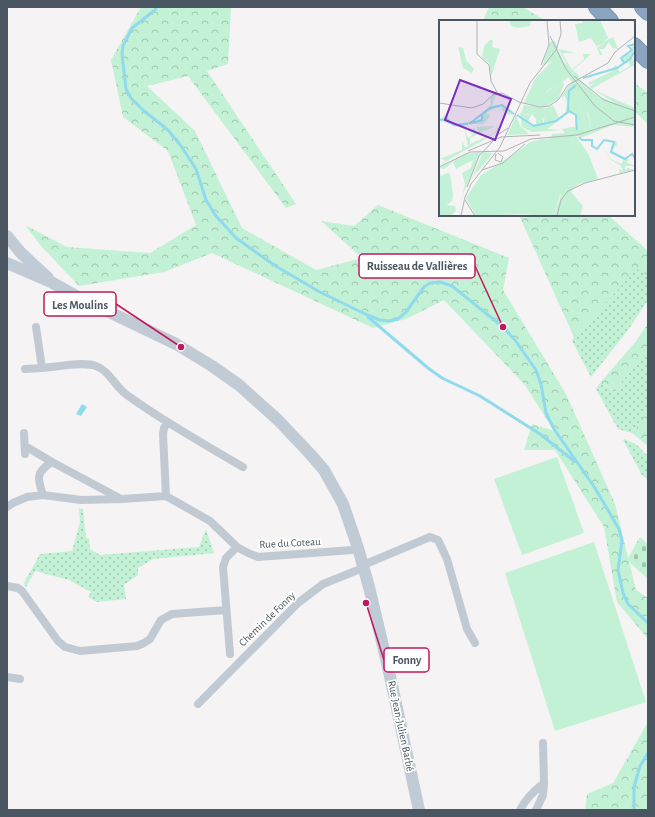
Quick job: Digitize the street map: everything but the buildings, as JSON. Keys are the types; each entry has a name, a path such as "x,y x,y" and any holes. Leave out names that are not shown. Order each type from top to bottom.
{"highway":[{"path":"597,7 609,20"},
{"path":"643,7 648,12"},
{"path":"635,47 648,60"}],"main road":[{"path":"7,236 47,280"},
{"path":"7,249 27,268 47,280"},
{"path":"7,263 47,280"},
{"name":"Rue Jean-Julien Barbé","path":"47,280 78,297 176,344 207,363 231,380 278,420 324,470 343,504 358,548 388,667 419,810"}],"street":[{"path":"36,327 42,368"},
{"path":"25,370 83,364 96,366 107,373 126,394 168,422 244,467"},
{"path":"10,505 27,497 42,495 81,500 166,496 163,434 164,428 168,422"},
{"path":"24,433 25,450 52,462 122,499"},
{"path":"42,495 38,483 39,473 45,466 52,462"},
{"name":"Rue du Coteau","path":"166,496 210,521 237,547 258,557 352,550 358,548"},
{"name":"Chemin de Fonny","path":"198,704 298,603 323,584 358,570 368,563 430,537 438,540 447,559 467,629 475,643"},
{"path":"230,654 223,567 226,558 237,547"},
{"path":"7,586 18,588 22,591 58,641 65,646 80,651 137,646 150,638 161,620 172,614 226,610"},
{"path":"7,677 20,679"},
{"path":"536,810 543,795 543,742"},
{"path":"520,810 523,803 544,783"}],"green space":[{"path":"141,7 231,7 228,64 207,71 296,204 286,208 188,76 147,86 195,131 242,228 316,270 362,258 321,221 354,226 378,205 509,258 503,290 566,394 615,504 636,590 648,598 648,639 617,602 604,527 555,450 524,450 532,424 554,431 525,385 444,300 406,319 373,328 212,253 164,272 79,286 42,247 25,225 67,247 150,253 196,225 168,151 123,117 111,60"},
{"path":"489,7 523,7 544,20 483,20"},
{"path":"635,84 648,93 648,124 635,112"},
{"path":"519,216 609,216 648,251 648,275 637,269 574,337"},
{"path":"637,268 648,275 648,300 628,330 591,377 572,341"},
{"path":"648,323 648,350 640,356 615,392 600,383 637,340"},
{"path":"648,350 648,411 632,433 618,429 596,389 600,383 615,392 640,356"},
{"path":"648,411 648,446 632,433"},
{"path":"624,439 636,444 648,456 648,479 642,475 623,440"},
{"path":"557,457 584,533 522,555 494,479"},
{"path":"79,508 83,509 86,538 89,538 90,549 100,555 199,547 206,529 214,553 153,559 138,568 138,575 124,585 126,599 97,602 88,597 91,592 69,580 35,571 26,587 24,583 40,554 72,551 80,522"},
{"path":"640,537 648,545 648,579 627,560"},
{"path":"594,542 646,702 555,731 505,573"},
{"path":"648,722 648,810 585,810 587,794 613,783"}],"water":[{"path":"82,404 87,407 81,416 76,414"}],"waterway":[{"path":"157,7 132,28 123,46 122,54 126,89 131,98 144,111 168,130 181,146 196,169 206,200 216,216 236,238 274,265 318,291 380,320 390,321 399,318 406,312 424,287 430,283 440,282 452,286 503,327 515,340 536,370 541,384 546,413 554,429 595,488 619,529 622,541 618,570 623,593 628,604 648,623"},
{"path":"368,317 442,378 480,396 540,434 574,461"},
{"path":"634,810 634,787 640,766 648,753"}],"place":[{"name":"Ruisseau de Vallières","path":"503,327"},
{"name":"Les Moulins","path":"181,347"},
{"name":"Fonny","path":"366,603"}]}
